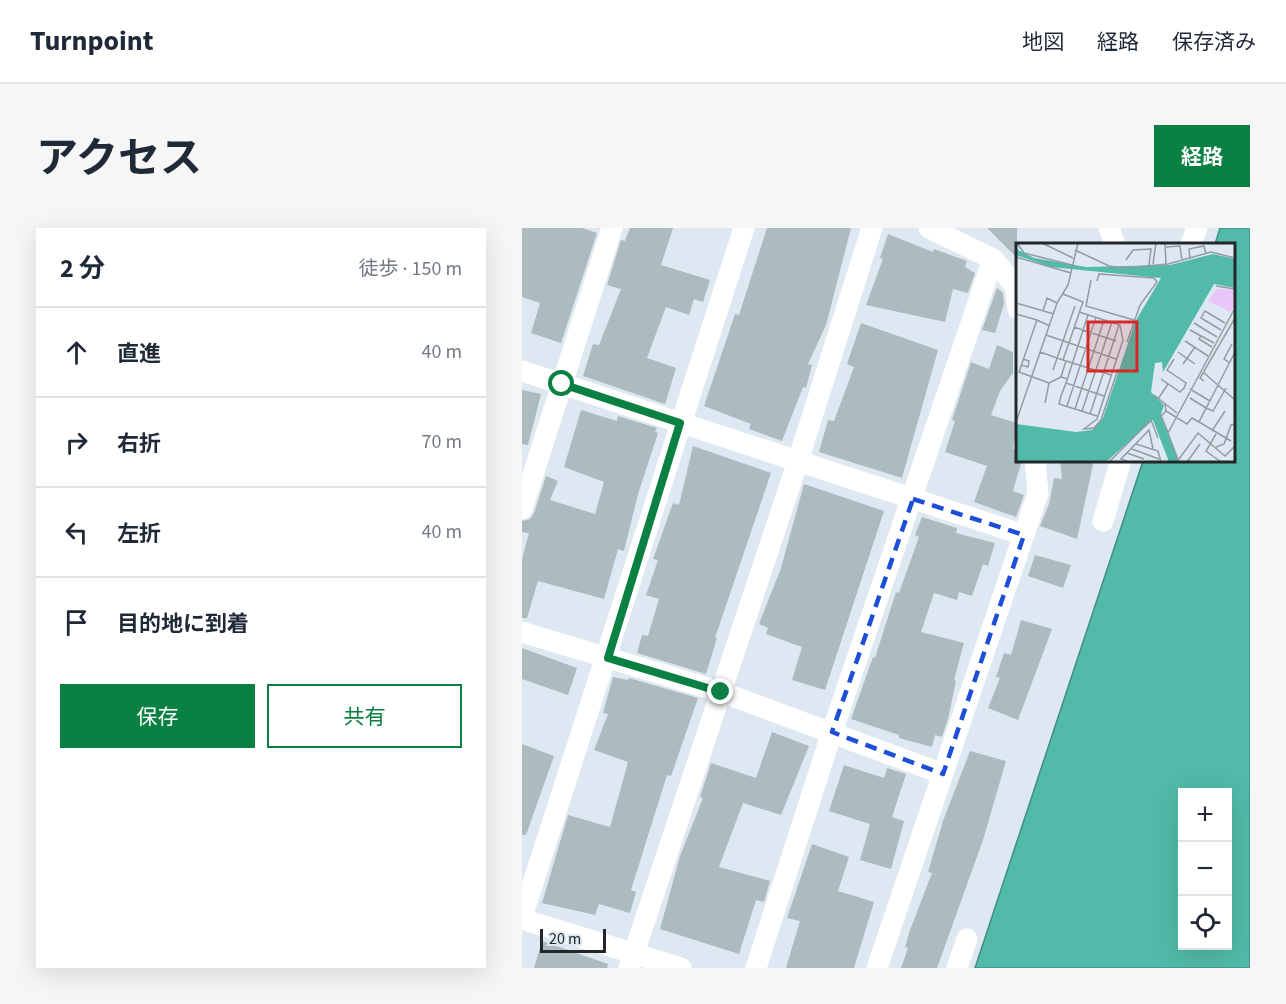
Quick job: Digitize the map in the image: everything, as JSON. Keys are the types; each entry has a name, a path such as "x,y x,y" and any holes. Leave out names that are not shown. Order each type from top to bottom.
{"street":[{"path":"522,509 612,228"},
{"path":"681,968 631,960 522,918 608,658 680,423 744,228"},
{"path":"631,960 798,461 872,228"},
{"path":"929,228 993,259 1015,286 1016,298"},
{"path":"1109,228 1115,243"},
{"path":"1191,243 1197,228"},
{"path":"756,968 832,732 993,259"},
{"path":"522,371 1024,535"},
{"path":"878,968 1038,493 1035,462"},
{"path":"1103,521 1120,462"},
{"path":"522,632 721,692 943,774"},
{"path":"957,968 967,939"}],"highlighted area":[{"path":"913,499 1024,535 943,774 832,732"}],"shaded area":[{"path":"1220,228 1250,228 1250,968 975,968 1143,462 1235,462 1235,243 1215,243"}],"building":[{"path":"522,228 582,228 597,233 561,343 531,333 540,303 522,297"},
{"path":"630,228 673,228 661,265 710,280 703,302 694,299 689,315 666,307 647,358 676,368 665,404 583,376 593,344 599,345 621,289 607,285 621,240 625,241"},
{"path":"767,228 851,228 826,325 808,364 812,365 806,388 803,387 782,441 749,429 751,424 704,406 735,314 739,315"},
{"path":"987,228 1017,228 1016,257"},
{"path":"888,234 933,252 934,249 967,261 965,267 975,273 968,293 953,289 945,322 866,305 883,259 880,258"},
{"path":"997,288 1003,293 1004,304 995,333 982,330"},
{"path":"861,323 938,350 902,478 819,452 828,420 834,421 854,367 847,364"},
{"path":"997,345 1013,352 1013,373 1000,391 991,415 1016,423 1013,449 1016,450 1016,462 1021,462 1013,491 1024,495 1016,517 974,502 987,466 945,452 955,421 952,420 971,362 989,369"},
{"path":"522,390 541,394 528,445 522,444"},
{"path":"581,410 617,421 618,416 657,428 655,432 658,433 638,494 624,551 618,549 604,599 538,581 527,618 522,618 522,559 529,533 522,532 522,521 530,519 534,513 546,476 558,481 550,500 595,514 604,482 564,467"},
{"path":"693,446 771,473 715,638 717,638 706,674 637,653 642,635 648,636 659,599 646,595 658,560 653,559 673,503 679,505"},
{"path":"1060,462 1094,462 1077,539 1040,526 1049,504 1054,478 1062,479"},
{"path":"804,484 884,511 825,690 792,680 802,647 766,634 768,628 759,624 781,568"},
{"path":"922,517 957,528 956,533 995,543 988,566 983,564 972,596 959,592 957,600 934,593 921,632 964,643 954,680 956,681 948,719 942,737 935,735 932,747 899,738 899,735 851,719 873,657 875,658 896,592 899,593 919,537 915,535"},
{"path":"1035,555 1071,565 1063,588 1028,576"},
{"path":"1021,620 1052,629 1018,720 988,708 1000,678 996,677 1004,653 1011,655"},
{"path":"522,648 577,668 568,695 522,679"},
{"path":"613,677 628,680 629,678 698,698 671,776 667,775 631,890 636,892 630,913 599,904 595,915 542,903 568,815 610,827 628,762 594,750 608,714 603,713"},
{"path":"772,732 809,746 781,815 743,803 719,867 770,881 764,902 756,900 739,954 660,929 680,856 703,798 700,797 711,763 756,778"},
{"path":"522,744 554,756 526,835 522,835"},
{"path":"970,751 1006,761 983,840 937,968 901,968 908,948 905,947 910,930 932,873 928,872 943,821"},
{"path":"844,765 884,778 887,768 906,774 892,817 904,821 891,869 860,860 870,824 829,811"},
{"path":"812,844 849,857 838,891 874,902 854,968 786,968 800,921 787,918"},
{"path":"542,941 608,964 607,968 534,968"}],"route":[{"path":"562,384 680,423 608,658 721,692"}]}
